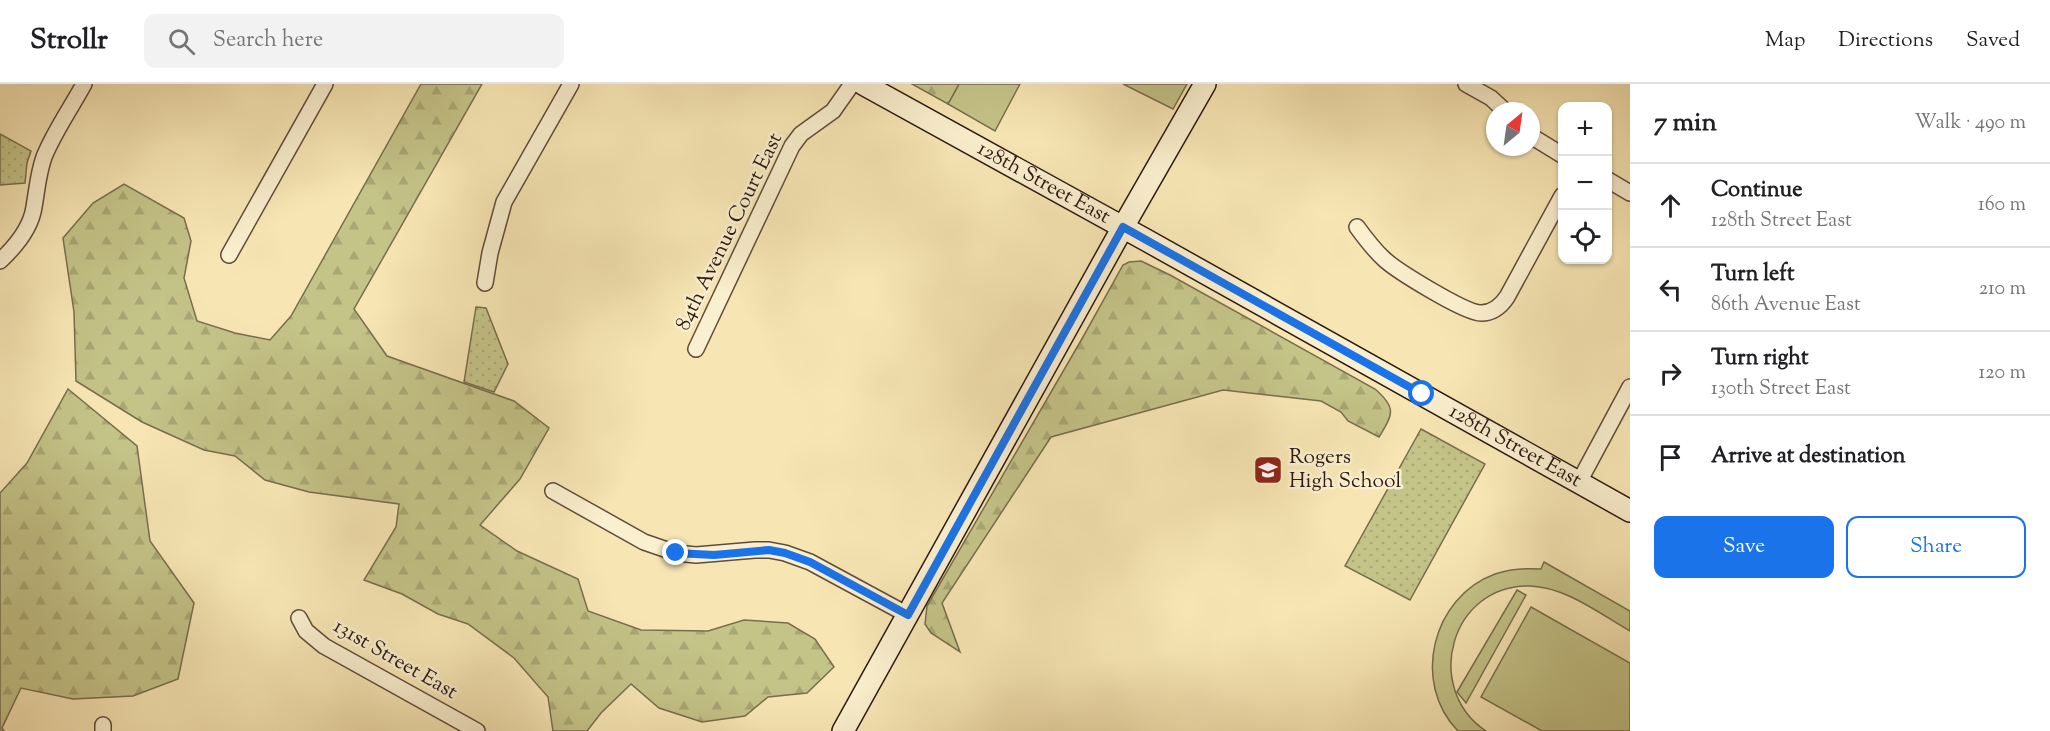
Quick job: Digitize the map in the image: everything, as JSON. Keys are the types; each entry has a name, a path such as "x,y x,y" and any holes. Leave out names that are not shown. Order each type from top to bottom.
{"street":[{"path":"0,261 17,243 31,219 38,174 45,154 84,84"},
{"path":"229,255 325,84"},
{"path":"485,283 490,253 504,202 571,84"},
{"name":"84th Avenue Court East","path":"696,349 792,146 801,134 833,111 852,84"},
{"name":"128th Street East","path":"863,84 1630,511"},
{"path":"843,731 1205,84"},
{"path":"1466,84 1495,102"},
{"path":"1540,141 1558,152"},
{"path":"1612,182 1630,193"},
{"path":"1357,226 1375,250 1398,269 1467,310 1485,313 1499,307 1508,297 1558,205"},
{"path":"1579,482 1630,387"},
{"path":"553,492 660,549 696,555 769,550 798,557 908,615"},
{"name":"131st Street East","path":"299,618 306,631 324,646 477,731"}],"green space":[{"path":"421,84 482,84 354,309 387,356 514,401 549,428 520,479 480,525 517,551 578,579 588,611 641,630 708,631 744,620 788,623 815,639 834,667 807,693 768,697 745,716 702,722 659,708 631,684 601,713 587,731 553,731 548,697 514,658 468,624 438,614 402,594 364,580 396,527 399,504 309,492 265,480 235,456 204,450 142,422 76,381 74,312 63,238 93,203 124,184 184,218 191,241 184,278 197,321 235,333 270,340 291,316"},
{"path":"912,84 959,84 948,104"},
{"path":"959,84 1020,84 995,131 948,104"},
{"path":"1123,84 1187,84 1173,109"},
{"path":"0,134 31,151 25,183 0,185"},
{"path":"1141,261 1375,389 1390,406 1390,417 1379,437 1348,421 1341,412 1321,401 1223,390 1051,437 942,603 960,652 931,633 925,624 927,606 1123,265"},
{"path":"476,307 486,308 508,364 494,392 464,382"},
{"path":"68,389 137,446 150,541 194,603 178,679 133,696 73,699 21,688 2,728 4,731 0,731 0,493 27,463"},
{"path":"1421,429 1485,464 1410,600 1345,566"},
{"path":"1544,562 1630,611 1630,631 1570,596 1543,588 1530,586 1503,590 1481,602 1464,620 1454,642 1451,666 1455,690 1466,712 1486,731 1458,731 1444,711 1435,689 1432,666 1435,643 1443,621 1456,601 1473,585 1501,572 1541,569"},
{"path":"1517,590 1526,595 1466,703 1457,692"},
{"path":"1531,607 1630,663 1630,731 1542,731 1481,697"}],"place":[{"name":"Rogers High School","path":"1268,470"}],"route":[{"path":"676,553 714,555 769,550 785,553 810,562 908,615 1123,227 1422,394"}]}
